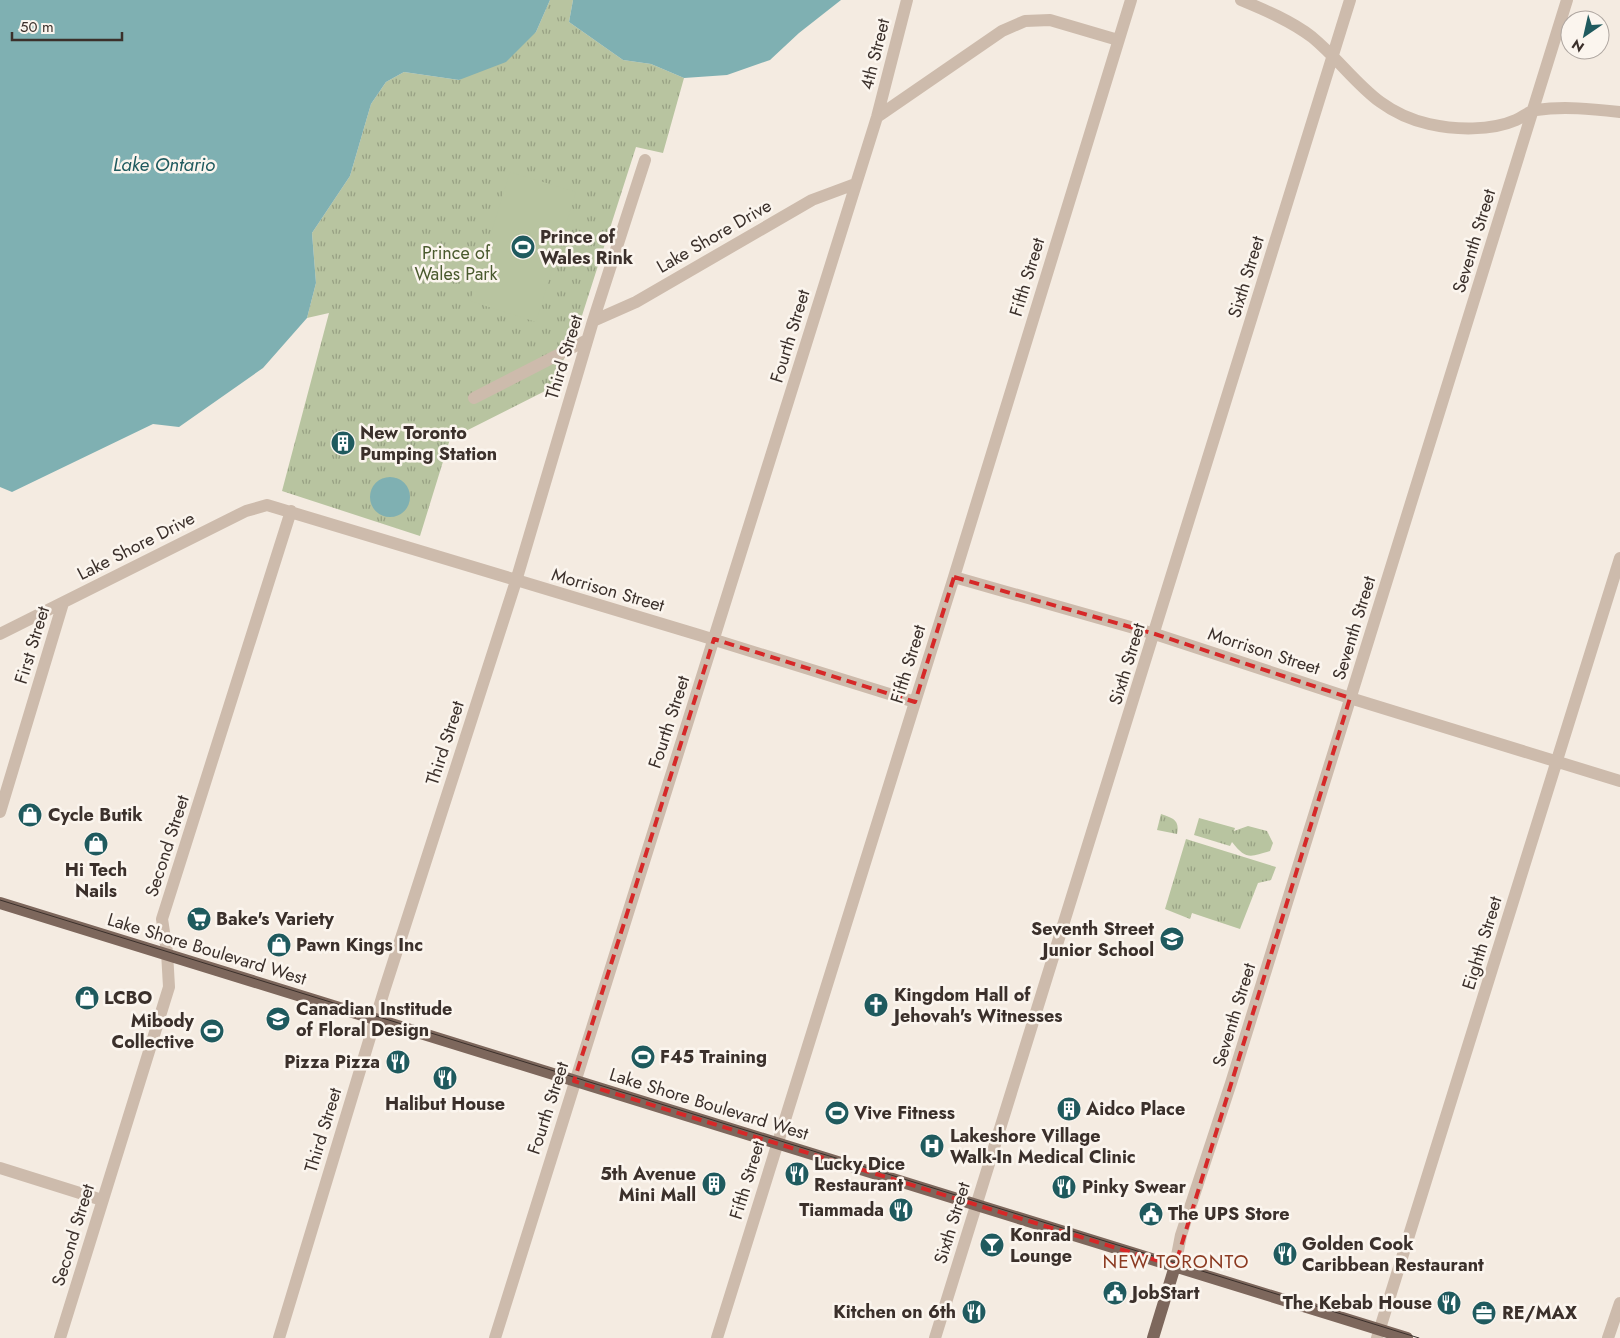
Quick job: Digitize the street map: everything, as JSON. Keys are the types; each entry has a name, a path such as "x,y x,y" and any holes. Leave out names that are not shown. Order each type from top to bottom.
{"main road":[{"name":"Lake Shore Boulevard West","path":"0,903 1174,1266 1378,1334 1407,1338"},
{"path":"1153,1338 1174,1266"}],"street":[{"name":"4th Street","path":"877,117 907,0"},
{"name":"Fifth Street","path":"717,1338 1131,0"},
{"path":"1241,0 1268,12 1311,37 1376,100 1408,118 1428,124 1446,127 1493,126 1515,120 1534,110 1579,108 1620,112"},
{"name":"Sixth Street","path":"935,1338 1155,634 1350,0"},
{"name":"Seventh Street","path":"1174,1266 1181,1235 1567,0"},
{"path":"877,117 1002,32 1025,21 1050,20 1118,40"},
{"name":"Fourth Street","path":"495,1338 877,117"},
{"name":"Third Street","path":"279,1338 375,1019 516,581 592,321 646,160"},
{"name":"Lake Shore Drive","path":"592,321 636,302 812,200 855,184"},
{"path":"474,398 587,340"},
{"name":"Lake Shore Drive","path":"0,634 246,510 266,505 291,511"},
{"name":"Morrison Street","path":"291,511 915,702"},
{"name":"Second Street","path":"60,1338 169,987 168,955 162,919 291,511"},
{"name":"Eighth Street","path":"1378,1334 1620,558"},
{"name":"Morrison Street","path":"954,577 1155,634 1350,698 1620,781"},
{"name":"First Street","path":"0,812 63,603"},
{"path":"0,1168 102,1200"},
{"path":"1608,1338 1620,1303"}],"highlighted area":[{"path":"954,577 1155,634 1350,698 1175,1266 574,1081 714,639 915,702"}],"green space":[{"name":"Prince of Wales Park","path":"550,0 573,0 569,22 623,60 651,64 684,78 663,153 636,147 579,325 551,388 450,439 420,536 282,491 329,313 307,318 316,283 312,233 350,176 371,104 386,82 404,72 459,80 536,32"},
{"name":"Prince of Wales Rink","path":"510,172 576,192 536,322 470,301"},
{"path":"1161,814 1175,820 1178,829 1177,834 1157,830"},
{"path":"1199,818 1235,828 1234,831 1248,826 1267,831 1273,843 1270,851 1249,856 1241,852 1232,842 1230,846 1194,835"},
{"path":"1186,839 1276,867 1271,880 1258,883 1240,929 1192,913 1190,919 1165,909"}],"water":[{"name":"Lake Ontario","path":"0,0 550,0 536,32 506,62 459,80 404,72 386,82 371,104 350,176 312,233 316,283 307,318 263,368 179,427 153,424 12,492 0,487"},
{"path":"573,0 841,0 799,33 770,60 727,75 684,78 651,64 623,60 569,22"},
{"path":"390,477 404,483 410,497 404,511 390,517 376,511 370,497 376,483"}],"tram line":[{"path":"0,900 1419,1338"}],"place":[{"name":"Prince of Wales Rink","path":"523,247"},
{"name":"New Toronto Pumping Station","path":"343,443"},
{"name":"Cycle Butik","path":"30,815"},
{"name":"Hi Tech Nails","path":"96,844"},
{"name":"Bake's Variety","path":"199,919"},
{"name":"Seventh Street Junior School","path":"1172,939"},
{"name":"Pawn Kings Inc","path":"279,945"},
{"name":"LCBO","path":"87,998"},
{"name":"Kingdom Hall of Jehovah's Witnesses","path":"876,1005"},
{"name":"Canadian Institude of Floral Design","path":"278,1019"},
{"name":"Mibody Collective","path":"212,1031"},
{"name":"F45 Training","path":"643,1057"},
{"name":"Pizza Pizza","path":"398,1062"},
{"name":"Halibut House","path":"445,1078"},
{"name":"Aidco Place","path":"1069,1109"},
{"name":"Vive Fitness","path":"837,1113"},
{"name":"Lakeshore Village Walk-In Medical Clinic","path":"932,1146"},
{"name":"Lucky Dice Restaurant","path":"797,1174"},
{"name":"5th Avenue Mini Mall","path":"714,1184"},
{"name":"Pinky Swear","path":"1064,1187"},
{"name":"Tiammada","path":"901,1210"},
{"name":"The UPS Store","path":"1151,1214"},
{"name":"Konrad Lounge","path":"992,1245"},
{"name":"Golden Cook Caribbean Restaurant","path":"1285,1254"},
{"name":"JobStart","path":"1115,1293"},
{"name":"The Kebab House","path":"1449,1303"},
{"name":"Kitchen on 6th","path":"974,1312"},
{"name":"RE/MAX","path":"1484,1313"}],"district":[{"name":"NEW TORONTO","path":"1176,1261"}]}
